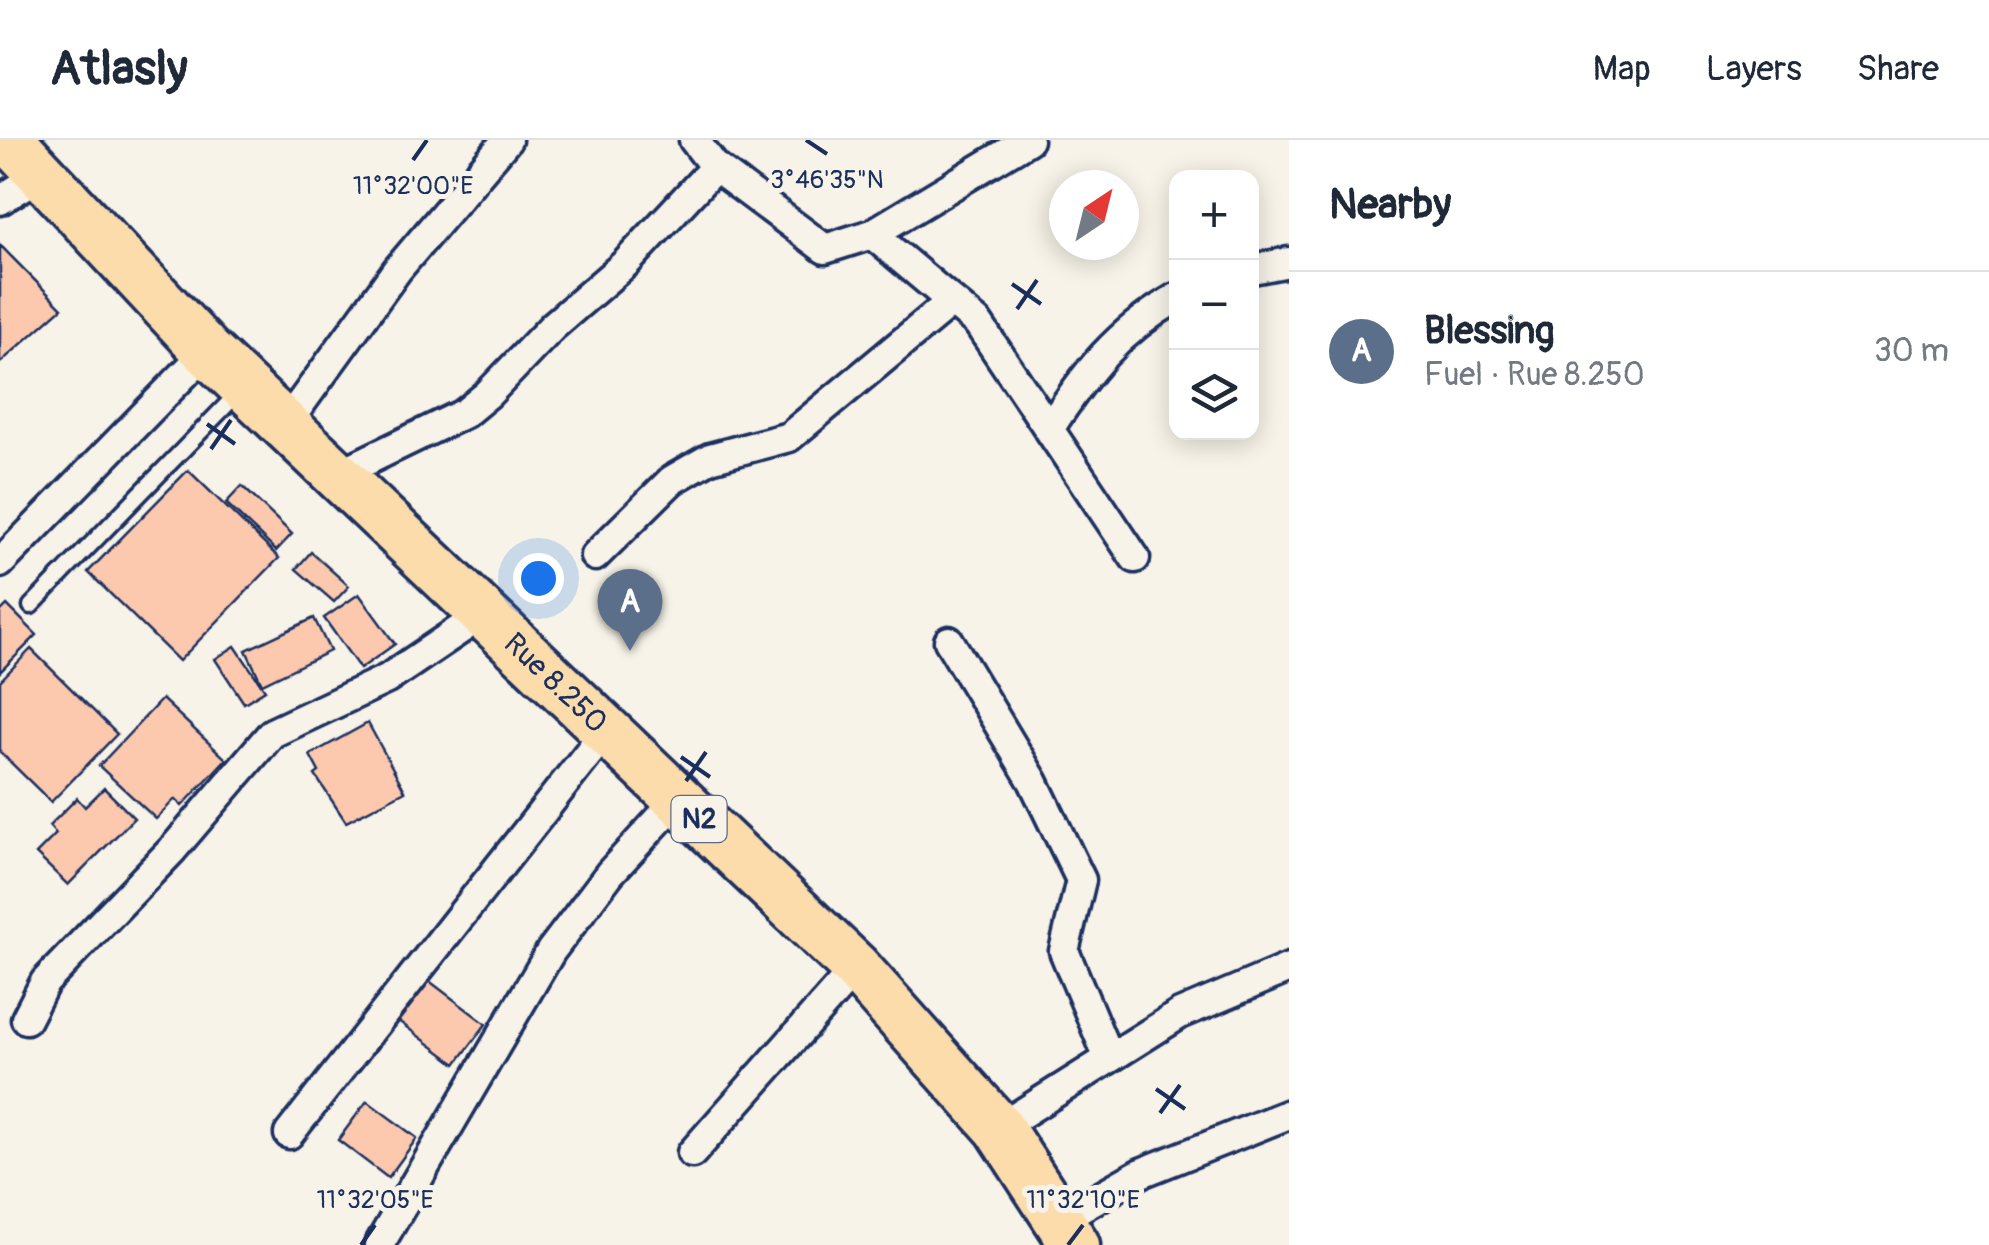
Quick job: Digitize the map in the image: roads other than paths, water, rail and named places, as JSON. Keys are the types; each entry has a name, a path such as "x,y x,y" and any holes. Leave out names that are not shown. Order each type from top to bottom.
{"highway":[{"name":"Rue 8.250","path":"16,172 856,968 998,1128 1067,1232"}],"street":[{"path":"285,425 397,270 507,140"},
{"path":"694,140 715,167 825,248 872,234 1028,140"},
{"path":"338,475 465,413 553,326 626,264 715,167"},
{"path":"872,234 978,323 1135,558"},
{"path":"1259,268 1289,262"},
{"path":"595,556 672,480 710,458 789,437 951,302"},
{"path":"1048,429 1088,368 1135,322 1169,302"},
{"path":"0,563 207,351"},
{"path":"26,1018 45,982 173,849 272,733 387,679 483,614"},
{"path":"949,641 1032,781 1076,868 1081,894 1064,951 1108,1056"},
{"path":"288,1134 606,730"},
{"path":"379,1245 551,952 610,873 678,799"},
{"path":"692,1152 856,968"},
{"path":"998,1128 1180,1014 1289,968"},
{"path":"1067,1232 1142,1173 1289,1114"}],"lane":[{"path":"31,606 244,387"}],"place":[{"name":"Blessing","path":"630,651"}]}
